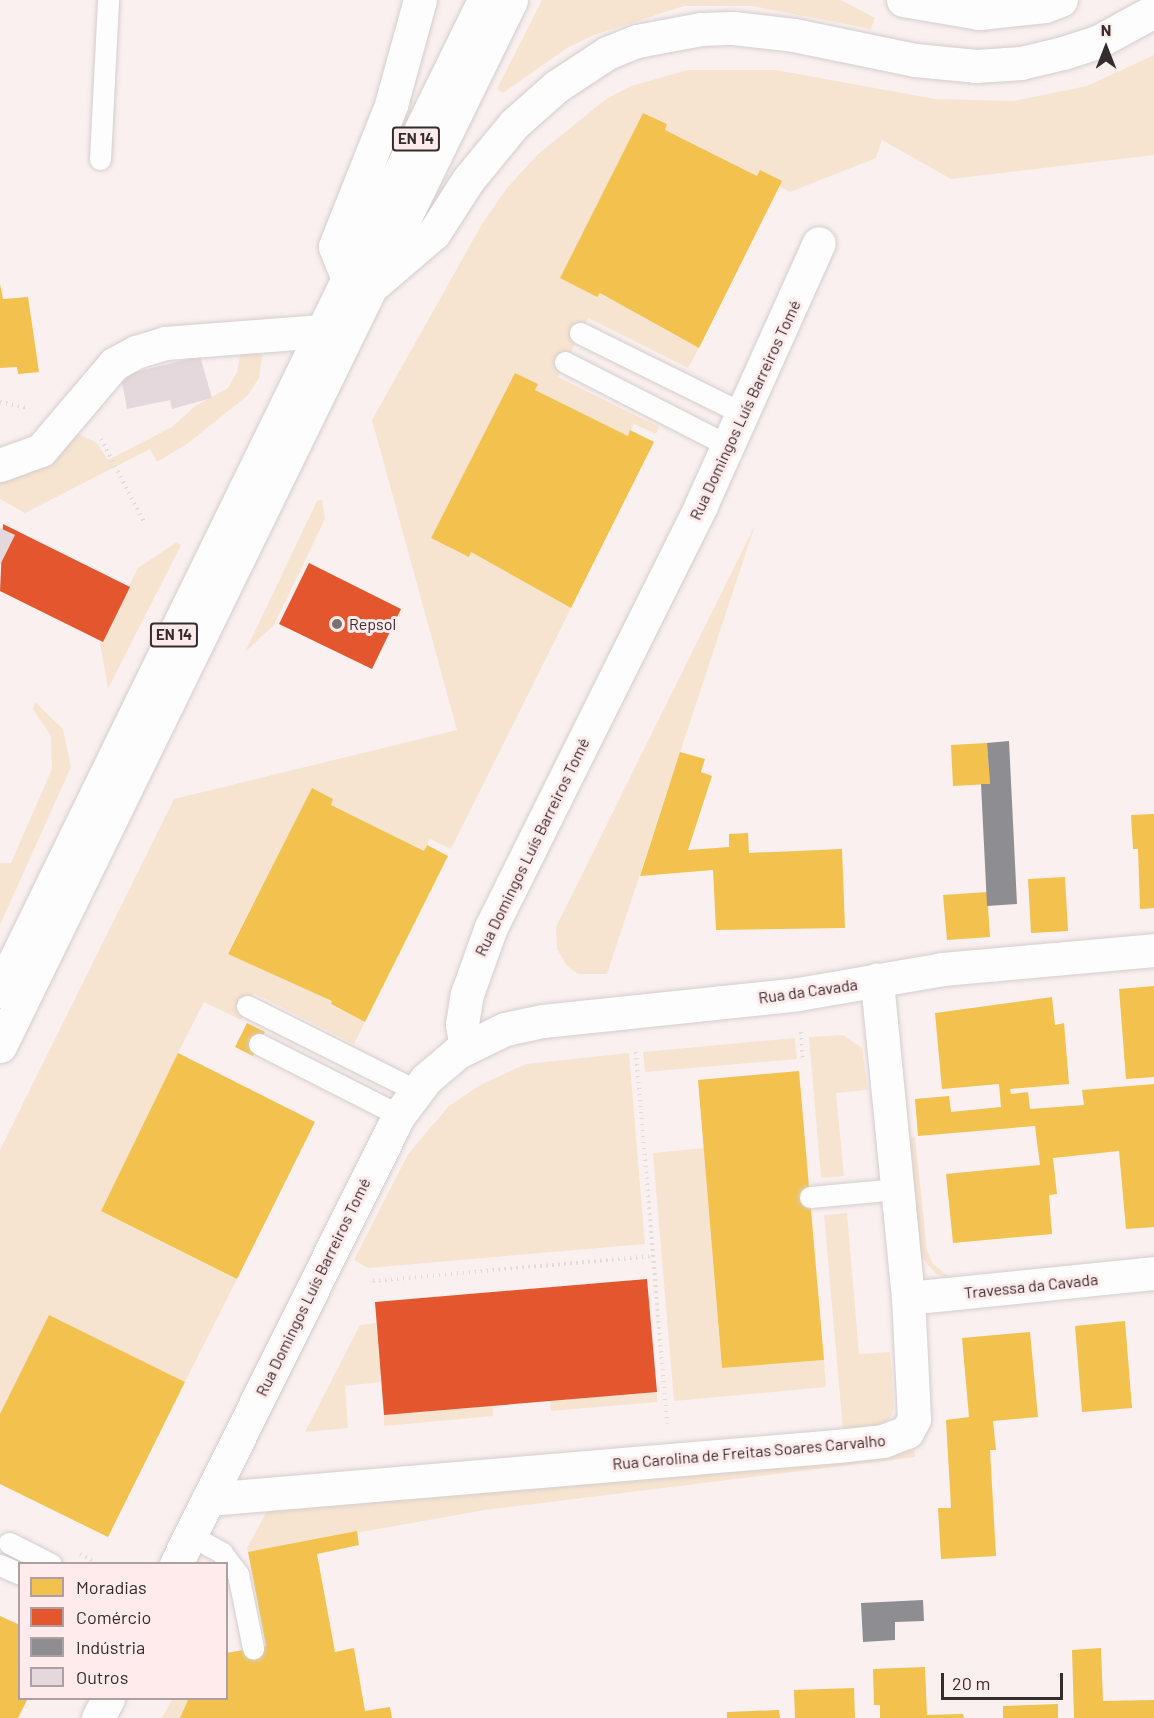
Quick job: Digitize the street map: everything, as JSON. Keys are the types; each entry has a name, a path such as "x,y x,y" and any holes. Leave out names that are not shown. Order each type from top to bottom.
{"main road":[{"path":"420,0 392,105 335,246 359,283 434,233 468,180 514,124 557,86 607,53 637,41 701,29 733,28 794,35 915,60 987,65 1021,63 1099,42 1154,11"},
{"name":"EN 14","path":"0,1046 359,283 484,0"},
{"name":"EN 14","path":"0,991 322,331 359,283 512,0"},
{"path":"903,0 979,13 1045,6 1061,0"},
{"name":"Rua Domingos Luís Barreiros Tomé","path":"183,1549 407,1103 444,1061 466,1047 462,1024 467,994 491,927 729,446 819,243"},
{"path":"0,465 41,450 114,364 136,352 184,340 322,331"},
{"name":"Rua da Cavada","path":"466,1047 505,1029 543,1021 798,994 942,969 1154,950"},
{"name":"Rua Carolina de Freitas Soares Carvalho","path":"208,1499 883,1441 907,1432 914,1419 908,1298 877,980"},
{"name":"Travessa da Cavada","path":"908,1298 1154,1273"},
{"path":"98,1718 107,1700"}],"lane":[{"path":"100,159 108,0"},
{"path":"580,333 744,414"},
{"path":"565,362 729,446"},
{"path":"247,1006 407,1103"},
{"path":"259,1044 407,1103"},
{"path":"810,1197 898,1189"},
{"path":"9,1543 49,1562"},
{"path":"183,1549 222,1553 238,1574 254,1648"},
{"path":"0,1565 18,1573"}],"path":[{"path":"101,439 145,524"},
{"path":"801,1038 803,1059"},
{"path":"636,1053 670,1460"},
{"path":"373,1281 653,1256"},
{"path":"83,1556 96,1562"}],"shaded area":[{"path":"542,0 841,0 875,18 871,29 752,6 684,6 594,35 567,48 503,93 497,89"},
{"path":"1154,55 1154,155 951,179 882,140 876,158 790,192 779,186 782,181 757,176 665,130 667,124 643,113 560,278 597,297 600,293 699,348 688,368 588,318 558,377 659,427 656,434 634,424 628,436 535,390 537,384 515,373 431,538 469,557 471,552 571,608 451,849 430,839 424,851 331,805 333,799 312,789 228,953 332,1001 331,1005 365,1022 354,1044 254,993 241,1020 204,1002 178,1053 101,1211 237,1279 185,1382 49,1315 0,1414 0,1150 174,799 457,730 372,420 482,224 507,188 537,155 606,99 631,86 688,70 776,70 935,99 1014,101 1087,86"},
{"path":"242,346 262,356 259,378 247,396 187,444 157,462 150,449 25,513 0,499 0,475 72,431 97,443 108,460 172,427 194,407 228,388 237,372"},
{"path":"322,500 325,519 274,625 245,652 317,501"},
{"path":"755,525 607,974 578,974 567,966 557,949 556,927"},
{"path":"177,542 181,545 108,689 100,643 138,568"},
{"path":"35,702 63,729 71,767 0,925 0,863 11,863 52,769 51,736 33,709"},
{"path":"843,1035 862,1048 868,1090 836,1093 844,1176 821,1178 809,1037"},
{"path":"795,1038 797,1059 645,1072 643,1052"},
{"path":"629,1053 645,1244 368,1268 354,1260 408,1154 449,1106 480,1085 526,1064"},
{"path":"915,1137 927,1251 933,1264 949,1277 936,1274 920,1255 909,1138"},
{"path":"704,1148 722,1368 824,1360 826,1387 674,1401 653,1153"},
{"path":"847,1213 859,1354 890,1352 894,1406 892,1415 883,1425 843,1430 824,1215"},
{"path":"376,1323 381,1382 345,1386 348,1428 305,1432 360,1325"},
{"path":"657,1392 657,1402 551,1411 550,1401"},
{"path":"493,1406 493,1416 384,1426 384,1415"},
{"path":"914,1450 915,1457 485,1510 248,1552 247,1548 268,1509"},
{"path":"171,1700 189,1700 180,1718 162,1718"}],"building: Moradias":[{"path":"643,113 667,124 665,130 757,176 760,170 782,181 699,348 600,293 597,297 560,278"},
{"path":"0,284 3,299 28,297 39,372 18,374 17,367 0,368"},
{"path":"515,373 538,384 535,390 628,436 630,430 654,442 571,608 471,552 469,557 431,538"},
{"path":"987,743 990,784 953,786 951,745"},
{"path":"680,752 705,759 701,772 712,776 688,850 729,847 729,834 748,833 749,853 842,849 845,928 716,930 713,870 640,876"},
{"path":"312,788 333,799 331,805 424,851 427,845 448,856 365,1022 331,1004 332,1001 228,954"},
{"path":"1154,814 1154,908 1140,909 1138,849 1133,849 1131,815"},
{"path":"1065,877 1068,931 1031,933 1028,879"},
{"path":"987,892 990,937 947,940 943,895"},
{"path":"1154,986 1154,1077 1126,1079 1119,989"},
{"path":"1052,997 1055,1025 1064,1023 1069,1084 1010,1089 1011,1094 1028,1092 1030,1109 1084,1105 1082,1090 1154,1084 1154,1227 1126,1229 1119,1151 1053,1158 1057,1194 1049,1195 1052,1234 953,1243 946,1174 1040,1165 1035,1126 918,1136 915,1099 949,1096 951,1112 1001,1107 999,1084 942,1089 935,1013"},
{"path":"247,1023 265,1032 253,1056 235,1047"},
{"path":"178,1053 315,1122 237,1279 101,1211"},
{"path":"799,1071 824,1360 722,1368 698,1080"},
{"path":"49,1315 185,1382 108,1537 0,1484 0,1414"},
{"path":"1125,1321 1132,1408 1082,1412 1075,1326"},
{"path":"1030,1332 1038,1417 993,1421 996,1450 990,1450 996,1556 941,1559 938,1508 951,1508 946,1420 969,1417 962,1338"},
{"path":"357,1531 359,1545 317,1554 335,1652 354,1648 365,1711 390,1707 392,1718 180,1718 188,1700 228,1700 228,1653 266,1646 248,1552"},
{"path":"0,1616 18,1624 18,1700 27,1700 18,1718 0,1718"},
{"path":"1101,1648 1103,1701 1154,1700 1154,1718 1074,1718 1072,1650"},
{"path":"925,1667 927,1715 963,1714 964,1718 880,1718 880,1705 874,1705 873,1669"},
{"path":"854,1688 855,1718 795,1718 794,1690"},
{"path":"1058,1704 1058,1718 1003,1718 1003,1706"},
{"path":"779,1710 780,1718 727,1718 727,1712"}],"building: Comércio":[{"path":"3,524 130,587 103,642 0,591"},
{"path":"309,563 401,609 372,669 279,624"},
{"path":"647,1279 657,1392 384,1415 375,1302"}],"building: Indústria":[{"path":"1009,741 1017,904 987,906 981,784 990,784 987,743"},
{"path":"923,1600 924,1621 895,1622 895,1640 863,1642 861,1603"}],"building: Outros":[{"path":"200,356 212,398 172,409 170,400 127,409 122,382 132,373"},
{"path":"0,528 15,535 0,565"}],"place":[{"name":"Repsol","path":"337,624"}]}
